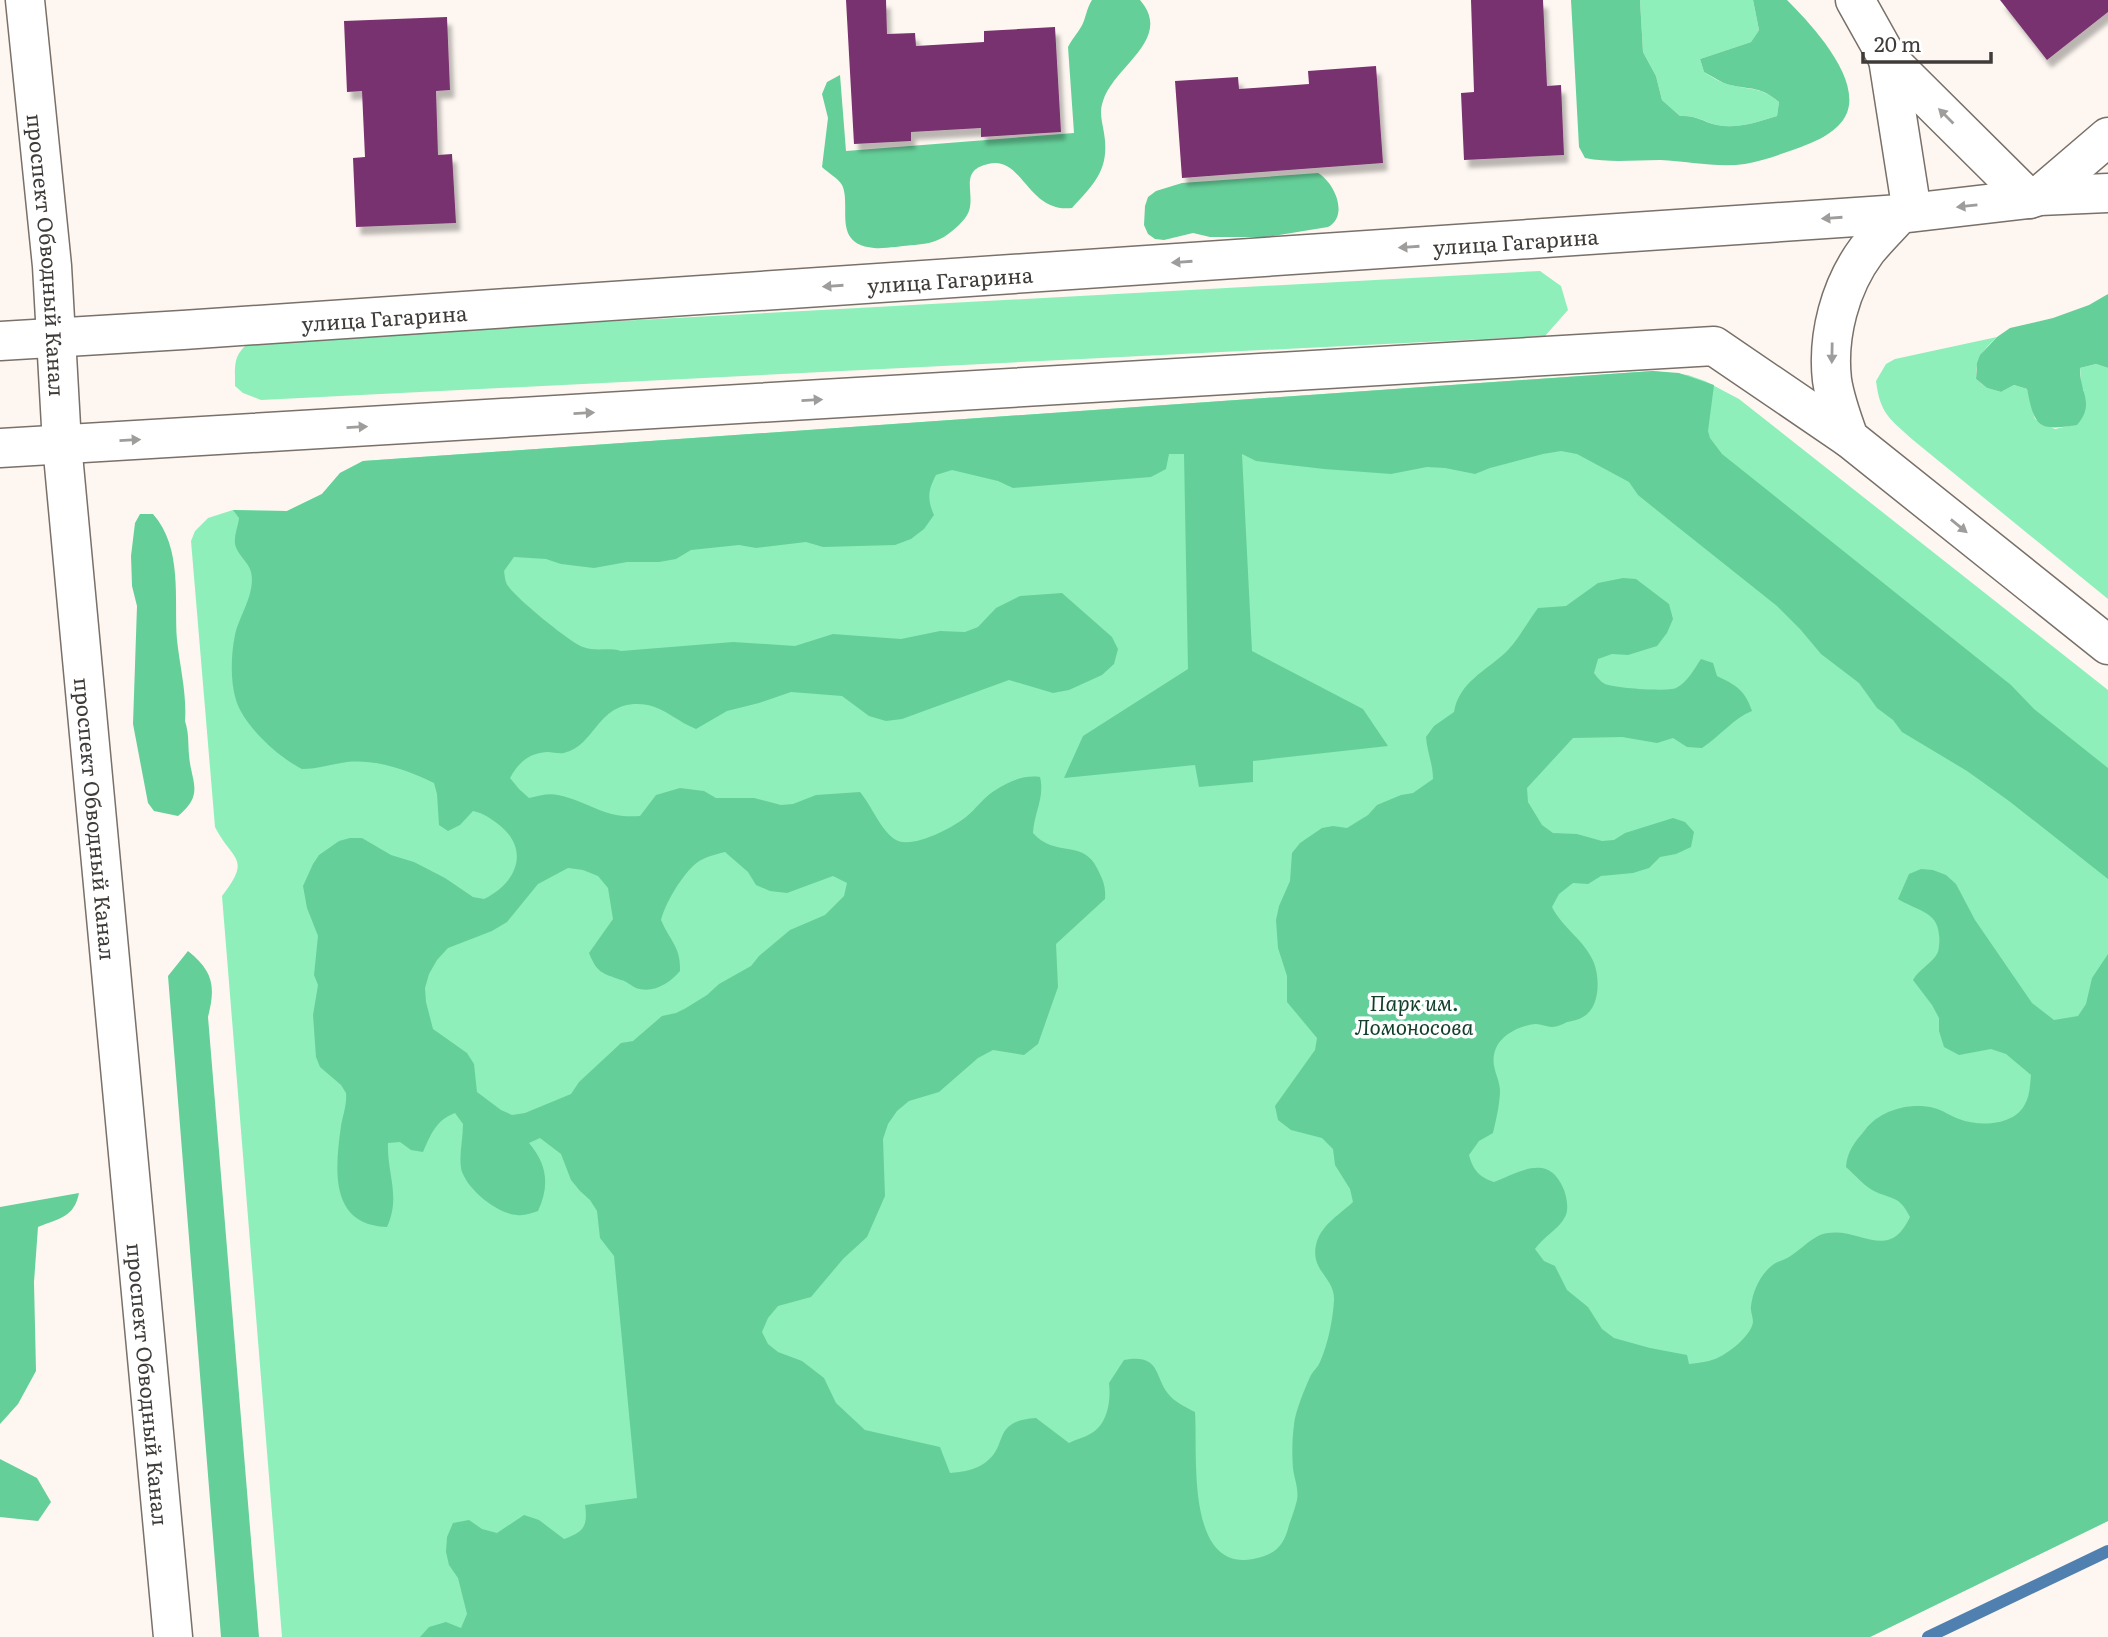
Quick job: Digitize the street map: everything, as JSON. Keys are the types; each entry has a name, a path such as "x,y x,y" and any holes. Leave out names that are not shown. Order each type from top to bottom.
{"main road":[{"name":"проспект Обводный Канал","path":"25,0 58,338 62,444 173,1637"},
{"path":"1855,0 1888,58 2034,198 2108,137"},
{"path":"1849,438 1838,408 1832,379 1835,319 1855,269 1867,250 1906,213 1888,58"},
{"name":"улица Гагарина","path":"0,341 1906,213 2034,198 2108,193"},
{"path":"0,448 1714,346 1849,438 2108,645"}],"green space":[{"path":"1092,0 1140,0 1149,14 1150,27 1146,40 1109,88 1103,101 1103,166 1094,183 1072,208 1057,207 1045,202 1010,168 1000,164 988,164 971,175 971,200 967,214 959,225 937,241 874,248 861,245 852,239 846,223 842,185 822,167 828,118 822,94 827,82 840,75 846,151 1074,133 1068,47 1083,24"},
{"path":"1571,0 1640,0 1643,52 1656,76 1662,100 1680,116 1732,126 1777,116 1779,102 1761,91 1720,81 1704,72 1700,59 1751,42 1759,30 1753,0 1787,0 1811,25 1836,59 1845,77 1849,95 1847,112 1838,126 1821,138 1781,154 1745,164 1585,158 1579,147"},
{"path":"1640,0 1753,0 1759,30 1751,42 1700,59 1704,72 1717,80 1761,91 1773,97 1779,102 1777,116 1732,126 1680,116 1662,100 1656,76 1643,52"},
{"path":"1318,173 1330,184 1339,208 1334,222 1328,227 1267,237 1210,237 1193,233 1164,240 1155,239 1148,234 1144,225 1148,197 1156,191 1182,183"},
{"path":"1540,271 1561,286 1568,310 1545,336 261,400 243,393 235,386 236,360 251,341"},
{"path":"2108,294 2108,368 2096,364 2080,368 2086,404 2083,417 2077,425 2046,427 2036,419 2027,389 2014,385 2001,392 1987,388 1976,379 1980,355 2010,328 2053,318 2089,305"},
{"path":"1997,337 1981,355 1976,379 1987,388 2001,392 2014,385 2027,389 2035,419 2055,429 2077,424 2084,391 2080,368 2096,364 2108,368 2108,599 1913,440 1883,409 1876,381 1886,364 1895,359"},
{"name":"Парк им. Ломоносова","path":"1653,371 1688,375 1739,399 2108,690 2108,1521 1870,1637 282,1637 222,896 238,866 215,827 191,541 195,531 208,518 233,510 287,511 322,494 340,473 363,461"},
{"path":"1653,371 1679,373 1714,385 1708,431 1722,454 2011,685 2034,709 2108,768 2108,879 1967,771 1902,732 1893,720 1877,708 1859,683 1821,654 1777,606 1638,495 1629,482 1577,454 1561,451 1475,474 1427,467 1391,474 1324,469 1256,461 1242,454 1252,651 1363,709 1388,746 1253,761 1253,782 1199,787 1195,765 1064,778 1083,736 1188,669 1184,454 1169,454 1166,469 1151,477 1013,488 998,481 952,470 936,475 929,495 934,515 924,529 911,539 895,545 823,547 806,542 756,548 739,545 691,550 676,559 659,562 627,562 594,568 561,564 546,559 514,557 504,571 507,584 514,593 567,637 583,647 593,649 621,651 733,642 795,646 833,634 901,639 940,631 965,632 978,627 996,608 1020,596 1062,593 1112,637 1118,649 1114,664 1102,675 1069,690 1053,693 1009,680 902,719 886,721 869,716 842,696 791,692 727,711 696,729 654,707 631,704 608,715 575,748 564,753 547,752 529,757 520,763 510,778 529,798 558,795 607,813 627,816 640,816 656,795 680,788 704,791 716,798 754,798 781,805 793,804 816,795 860,792 890,836 903,842 912,842 952,827 1000,787 1022,778 1040,777 1041,791 1033,833 1050,845 1076,851 1091,859 1102,880 1105,899 1056,944 1058,987 1038,1044 1024,1055 993,1050 978,1058 939,1092 909,1101 897,1111 888,1124 883,1139 885,1196 867,1237 843,1259 811,1297 778,1306 768,1318 762,1332 768,1344 778,1352 802,1361 824,1378 836,1403 865,1430 940,1447 950,1473 982,1465 993,1455 1006,1429 1022,1420 1036,1418 1069,1443 1088,1435 1101,1425 1109,1404 1109,1383 1124,1360 1145,1360 1155,1369 1171,1397 1195,1412 1197,1480 1206,1529 1216,1547 1231,1558 1253,1559 1273,1552 1281,1544 1296,1503 1292,1452 1295,1420 1311,1375 1323,1355 1330,1331 1334,1300 1330,1285 1316,1260 1315,1251 1317,1241 1328,1224 1353,1202 1350,1189 1335,1165 1333,1149 1322,1138 1291,1130 1278,1120 1275,1106 1315,1050 1317,1038 1287,1002 1287,976 1278,948 1276,920 1290,881 1292,853 1300,843 1322,828 1347,828 1368,815 1377,805 1413,793 1433,779 1426,737 1434,726 1454,712 1467,685 1510,648 1538,608 1566,606 1598,583 1623,578 1636,579 1669,604 1673,619 1657,646 1628,655 1612,654 1598,659 1594,673 1598,678 1605,684 1619,687 1671,689 1684,682 1701,659 1713,663 1717,676 1739,689 1752,711 1739,718 1702,748 1687,747 1673,738 1657,743 1622,737 1573,738 1527,788 1528,802 1542,825 1553,833 1577,834 1602,841 1614,840 1625,833 1673,818 1685,822 1694,832 1691,847 1660,857 1649,868 1633,873 1601,876 1588,884 1573,883 1559,894 1552,907 1594,963 1598,985 1596,1000 1589,1013 1581,1018 1554,1027 1536,1024 1524,1026 1507,1035 1499,1043 1494,1054 1500,1090 1497,1117 1493,1133 1479,1141 1469,1155 1472,1165 1484,1178 1494,1182 1533,1168 1550,1171 1558,1178 1566,1197 1566,1214 1535,1249 1544,1261 1555,1266 1567,1290 1588,1307 1602,1329 1614,1338 1687,1355 1689,1364 1712,1360 1732,1349 1748,1333 1753,1322 1751,1308 1756,1288 1765,1272 1774,1264 1820,1235 1846,1234 1881,1241 1891,1239 1901,1231 1910,1217 1903,1206 1896,1200 1868,1188 1846,1167 1852,1147 1871,1123 1896,1109 1915,1106 1937,1109 1967,1122 1997,1122 2014,1116 2027,1099 2031,1075 2006,1054 1991,1049 1959,1055 1944,1047 1939,1031 1939,1018 1913,980 1938,952 1938,927 1930,916 1898,899 1909,874 1921,869 1933,870 1946,875 1956,884 1975,920 2032,1003 2054,1020 2078,1016 2086,1004 2092,978 2108,954 2108,1521 1870,1637 420,1637 429,1627 446,1622 461,1628 467,1614 458,1578 449,1565 446,1552 447,1537 453,1523 469,1520 482,1529 497,1533 524,1515 539,1520 564,1539 576,1534 583,1527 586,1518 585,1505 637,1498 614,1256 600,1238 597,1211 571,1180 561,1154 540,1138 529,1143 540,1159 545,1175 542,1201 538,1211 523,1215 509,1214 483,1199 464,1176 461,1168 463,1124 455,1113 439,1124 423,1152 411,1150 400,1142 388,1143 393,1205 387,1227 368,1224 354,1216 345,1206 340,1192 337,1160 346,1093 341,1085 320,1067 316,1057 313,1015 318,985 314,975 318,936 307,908 303,886 313,864 319,855 339,841 362,838 391,855 414,862 445,878 473,897 484,899 505,884 512,875 517,854 508,834 480,813 473,811 460,825 448,831 439,825 434,783 413,774 392,766 358,762 302,769 263,740 246,720 236,700 232,676 234,642 252,580 250,568 235,544 239,518 233,510 287,511 322,494 340,473 363,461","holes":["725,852 748,872 756,885 770,891 787,893 833,876 847,883 844,896 825,915 790,930 751,966 719,984 686,1008 662,1016 633,1041 621,1043 579,1082 571,1094 525,1113 512,1115 501,1110 477,1092 474,1064 467,1053 433,1029 425,988 437,960 448,948 492,931 507,922 538,884 568,868 598,876 608,888 613,919 589,953 595,965 605,974 636,988 649,990 671,980 680,971 677,950 661,920 670,898 688,871 700,860"]},
{"path":"140,514 153,514 163,527 173,558 177,640 194,787 191,801 178,816 154,811 148,803 133,724 137,606 132,586 131,556 135,523"},
{"path":"188,951 203,965 212,988 208,1017 259,1637 221,1637 168,976"},
{"path":"79,1193 69,1212 38,1227 34,1282 36,1371 18,1404 0,1424 0,1207"},
{"path":"0,1459 37,1478 51,1502 38,1521 0,1517"}],"building":[{"path":"846,0 886,0 887,34 915,33 916,46 984,42 984,31 1055,27 1061,132 981,137 981,128 911,132 911,141 854,144"},
{"path":"1471,0 1543,0 1547,86 1561,85 1564,155 1464,160 1461,93 1474,92"},
{"path":"2000,0 2108,0 2108,12 2047,60"},
{"path":"447,17 450,90 436,91 438,155 452,154 456,223 356,227 353,158 365,157 362,91 347,92 344,21"},
{"path":"1376,66 1383,163 1182,178 1175,81 1238,77 1239,89 1309,84 1308,71"}],"waterway":[{"path":"1928,1637 2108,1551"}]}
